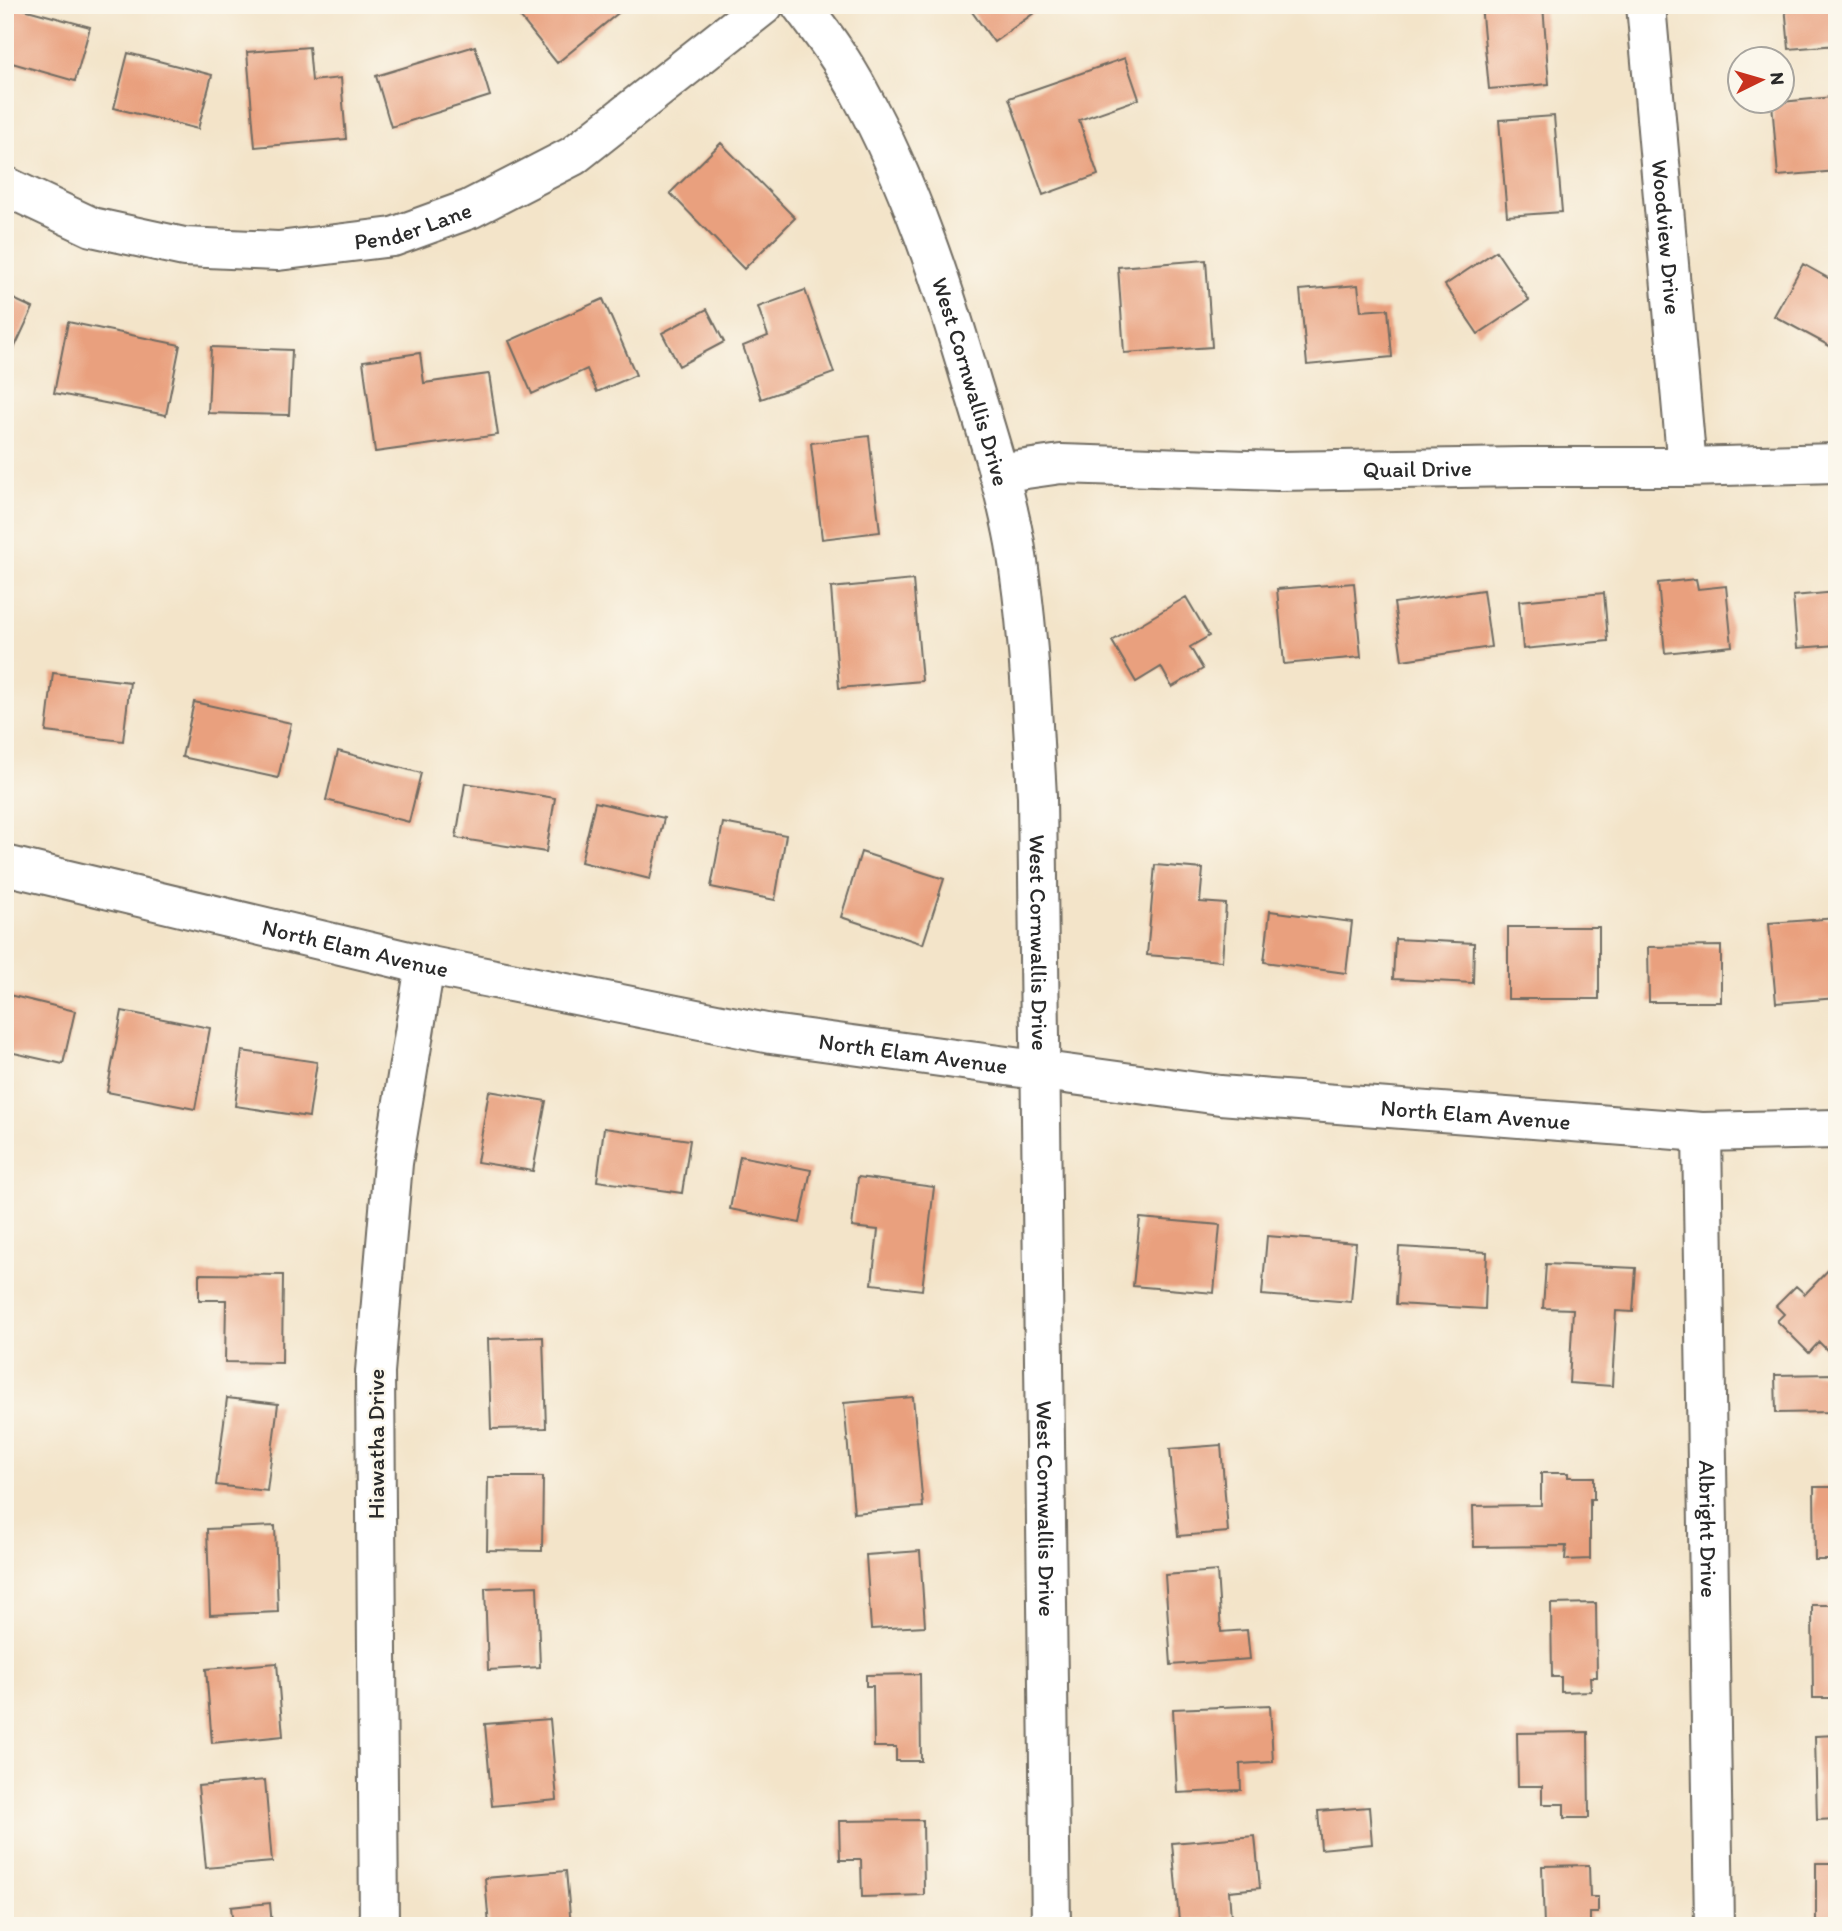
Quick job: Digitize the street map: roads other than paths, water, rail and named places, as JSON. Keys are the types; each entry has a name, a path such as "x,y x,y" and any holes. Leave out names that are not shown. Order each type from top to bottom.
{"street":[{"name":"Pender Lane","path":"5,187 92,227 184,247 278,251 393,237 470,209 573,156 764,5"},
{"name":"West Cornwallis Drive","path":"801,5 828,41 860,92 896,168 945,293 998,473 1014,541 1026,619 1037,796 1051,1926"},
{"name":"Woodview Drive","path":"1646,5 1687,467"},
{"name":"Quail Drive","path":"998,473 1061,464 1278,471 1837,463"},
{"name":"North Elam Avenue","path":"5,864 425,965 771,1034 1220,1095 1702,1132 1837,1129"},
{"name":"Hiawatha Drive","path":"379,1926 375,1372 393,1163 425,965"},
{"name":"Albright Drive","path":"1702,1132 1714,1926"}]}
